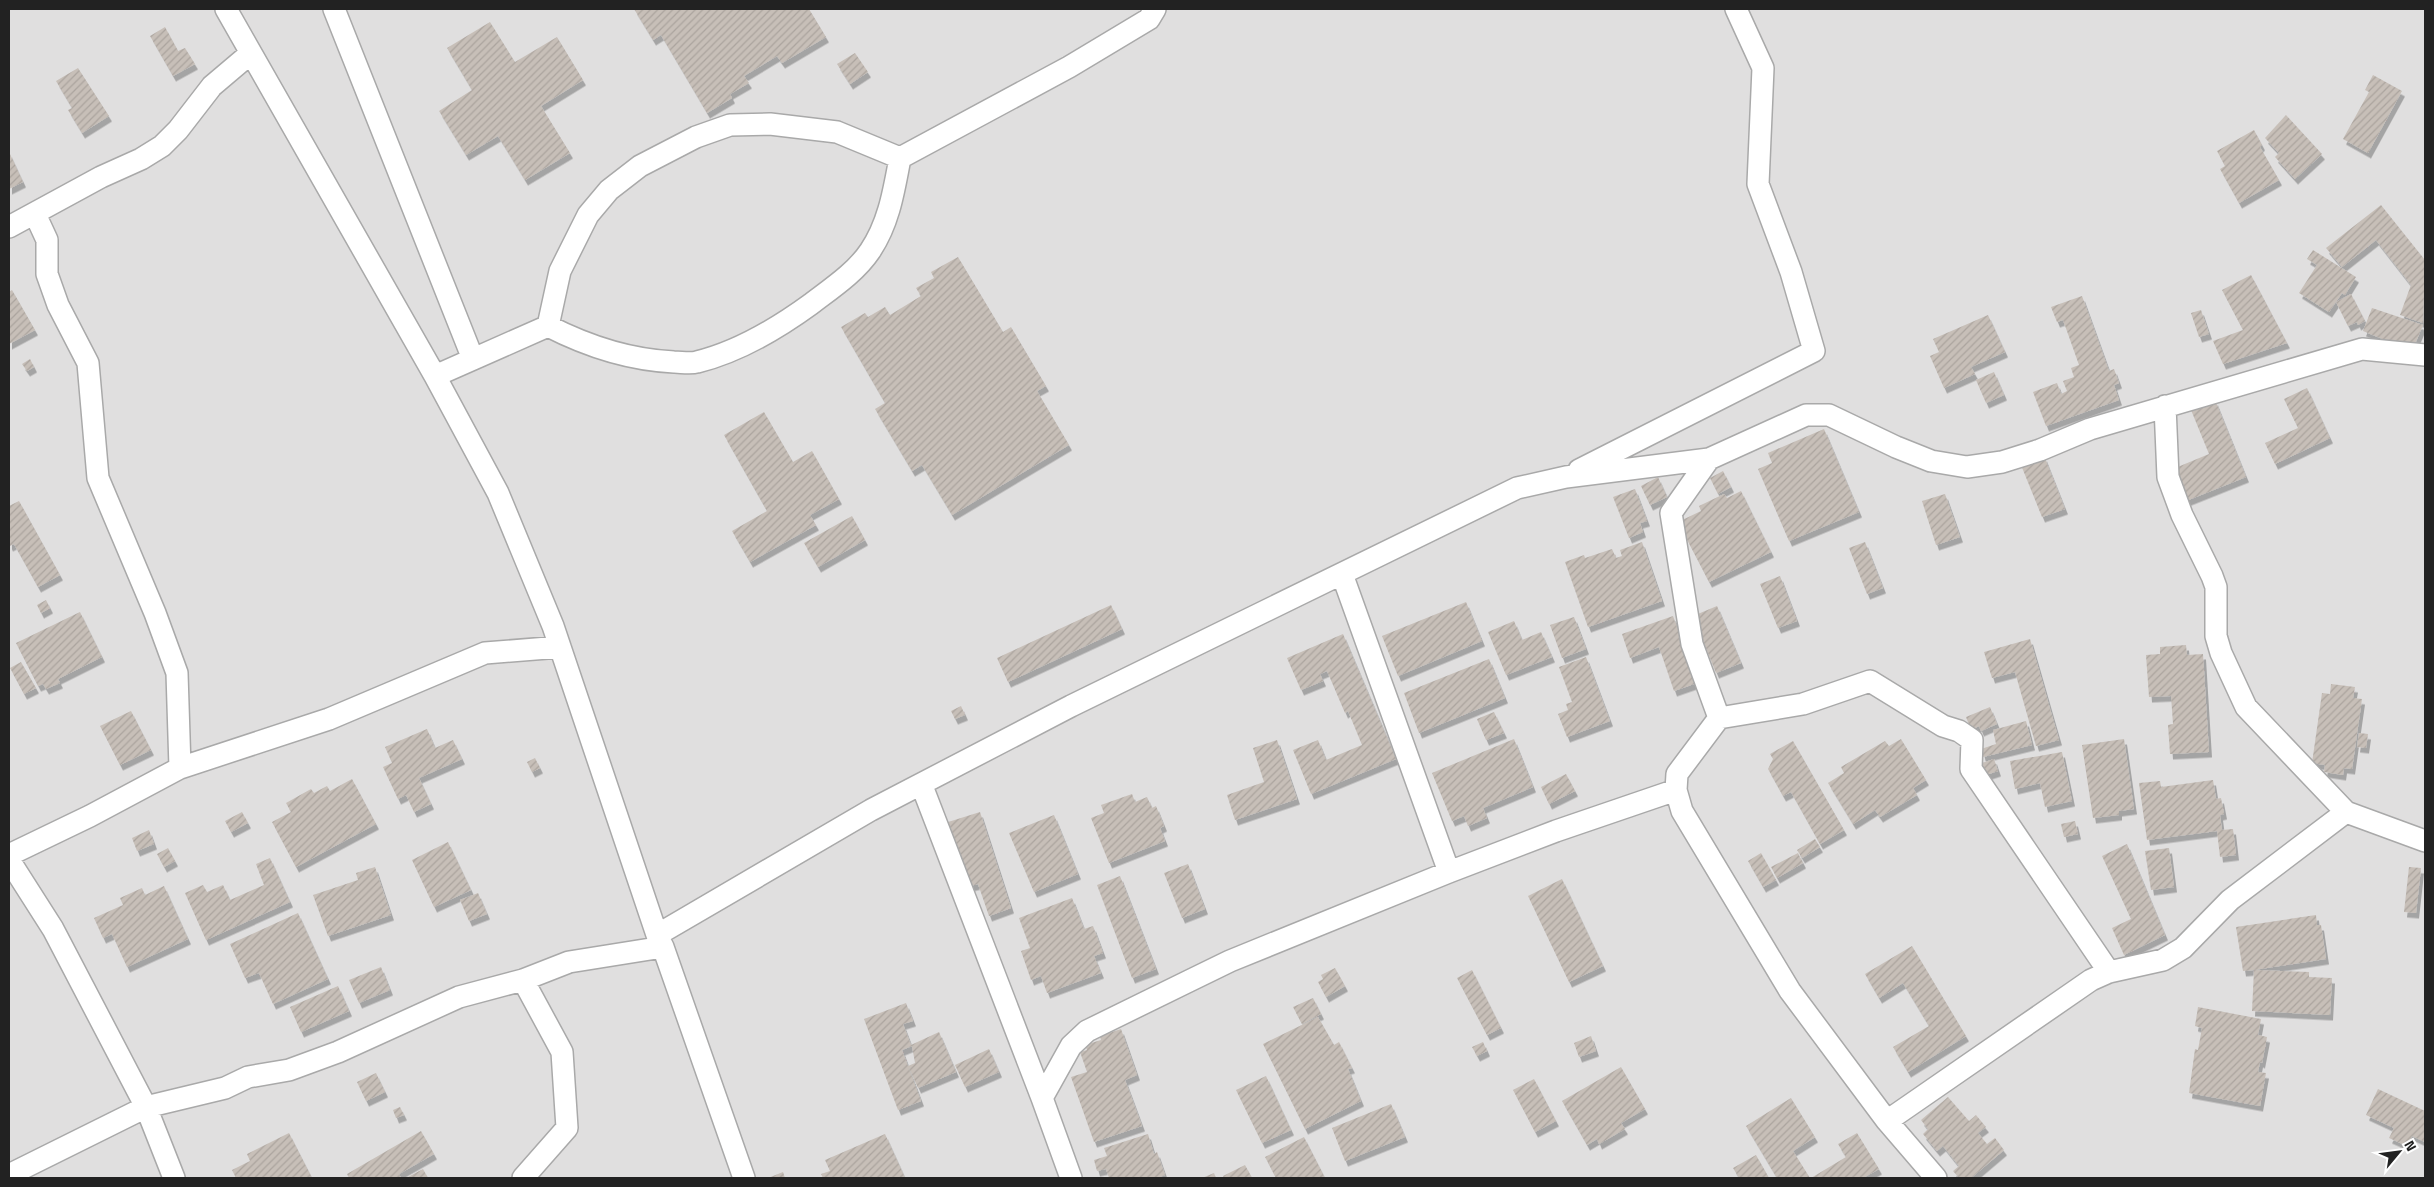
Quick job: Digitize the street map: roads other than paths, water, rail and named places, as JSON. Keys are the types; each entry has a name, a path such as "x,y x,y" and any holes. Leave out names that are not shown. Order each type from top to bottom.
{"street":[{"path":"226,9 435,376 498,492 560,647 660,941 744,1178"},
{"path":"334,9 473,358"},
{"path":"900,158 1069,67 1149,19 1154,9"},
{"path":"1566,477 1814,351 1791,272 1758,184 1763,68 1736,9"},
{"path":"9,227 101,177 141,160 162,146 178,130 212,86 251,53"},
{"path":"548,326 560,272 588,215 609,190 640,166 696,137 730,125 770,124 837,132 900,158"},
{"path":"548,326 577,341 623,355 662,361 695,362 744,343 784,324 840,282 870,252 888,218 900,158"},
{"path":"36,214 47,240 47,274 58,305 88,364 98,478 155,613 177,673 180,768"},
{"path":"435,376 548,326"},
{"path":"9,1175 146,1107 225,1088 248,1077 289,1070 338,1052 459,997 522,980 569,962 660,941 871,810 922,786 1071,706 1518,488 1566,477 1709,459 1806,415 1829,415 1932,461 1966,467 2002,462 2040,450 2090,429 2362,349 2425,356"},
{"path":"2165,406 2168,477 2182,515 2216,587 2216,636 2230,674 2246,707 2346,812 2425,841"},
{"path":"1709,459 1671,513 1692,644 1719,718"},
{"path":"1342,574 1449,872"},
{"path":"9,855 90,816 180,768 329,719 485,653 560,647"},
{"path":"1936,1178 1887,1122 1784,983 1682,811 1676,790 1677,774 1719,718 1803,704 1870,681 1943,726 1959,731 1972,740 1971,768 2109,972"},
{"path":"922,786 1071,1178"},
{"path":"1042,1098 1071,1046 1087,1031 1230,961 1449,872 1556,831 1676,790"},
{"path":"1887,1122 2091,980 2109,972 2163,960 2183,948 2230,900 2346,812"},
{"path":"9,860 53,929 146,1107 174,1178"},
{"path":"522,980 562,1052 567,1128 522,1178"}]}
